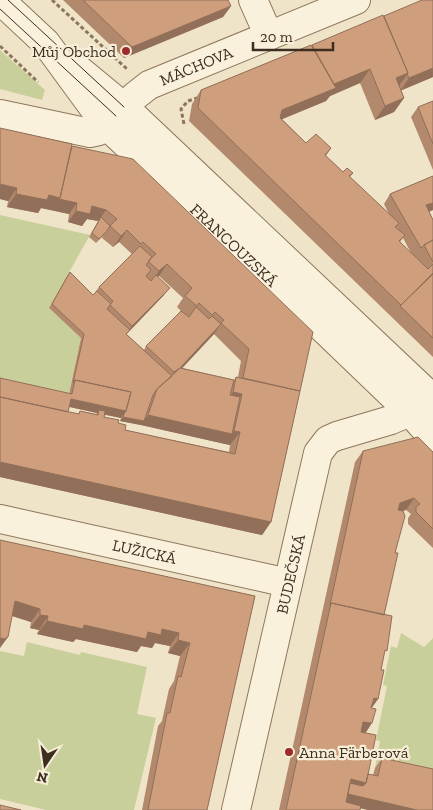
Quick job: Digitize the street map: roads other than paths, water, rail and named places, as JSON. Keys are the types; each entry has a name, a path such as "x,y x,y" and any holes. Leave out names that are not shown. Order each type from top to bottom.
{"street":[{"name":"FRANCOUZSKÁ","path":"0,0 120,111 433,379"},
{"path":"252,0 269,36"},
{"name":"MÁCHOVA","path":"0,114 90,133 100,131 149,85 356,0"},
{"name":"FRANCOUZSKÁ","path":"46,43 120,111 427,407 433,438"},
{"name":"BUDEČSKÁ","path":"236,810 318,453 328,440 337,436 392,420 427,407"},
{"name":"LUŽICKÁ","path":"0,519 288,583"}],"tram line":[{"path":"8,0 124,107"},
{"path":"0,9 116,116"}],"place":[{"name":"Můj Obchod","path":"126,51"},
{"name":"Anna Fӓrberová","path":"289,752"}]}
